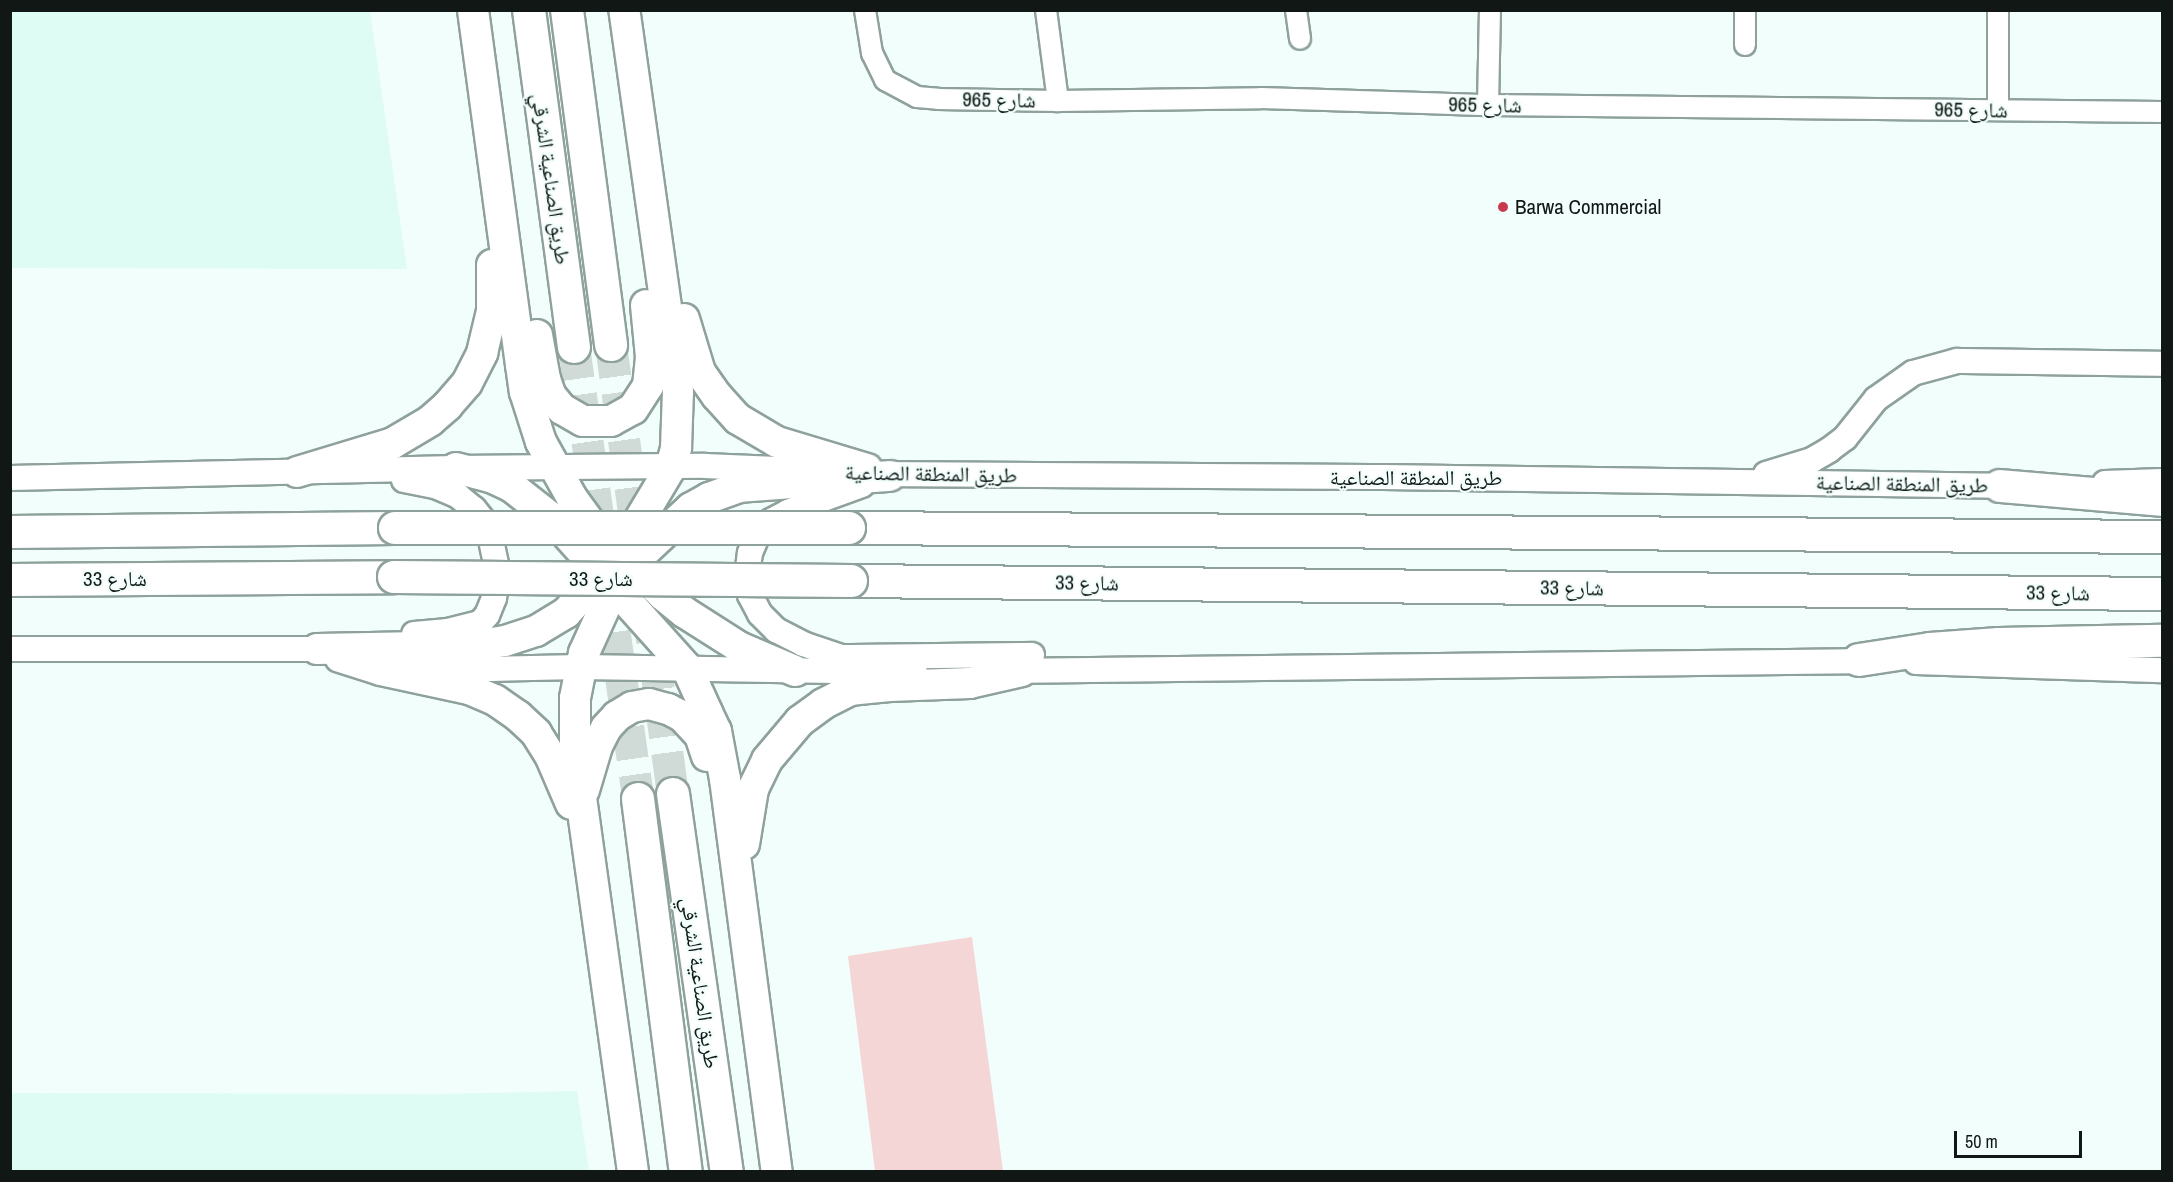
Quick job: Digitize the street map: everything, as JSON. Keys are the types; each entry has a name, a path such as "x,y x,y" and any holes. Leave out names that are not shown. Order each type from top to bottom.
{"highway":[{"name":"طريق الصناعية الشرقي","path":"529,10 574,347"},
{"name":"طريق الصناعية الشرقي","path":"567,10 611,345"},
{"path":"2000,486 2163,500"},
{"path":"10,532 395,528 849,528 2163,537"},
{"name":"شارع 33","path":"10,580 394,577 2163,594"},
{"path":"1859,660 1930,650 1999,644 2163,641"},
{"name":"طريق الصناعية الشرقي","path":"673,794 727,1172"},
{"name":"طريق الصناعية الشرقي","path":"638,799 686,1172"}],"main road":[{"path":"474,10 525,392 541,442 554,469 616,570 687,668 716,731 741,892 777,1172"},
{"path":"624,10 678,392 676,448 671,467 616,570 590,637 580,667 573,721 580,806 633,1172"},
{"path":"489,124 527,273 541,361 551,396 562,409 572,416 599,423 620,418 633,409 642,398 651,374 638,217 638,113"},
{"path":"638,113 668,216 688,334 700,372 717,396 738,419 777,442 890,476"},
{"path":"297,472 361,454 409,434 447,406 473,374 486,342 492,311 489,124"},
{"path":"456,468 493,478 512,487 616,570 663,595 712,631 795,671"},
{"path":"317,649 473,646 505,641 536,631 566,613 691,508 709,498 739,487 890,476"},
{"path":"317,649 381,670 470,688 495,700 518,716 536,733 550,755 585,839"},
{"path":"741,892 746,821 753,789 767,760 800,721 850,690 970,683 1022,671"},
{"path":"580,806 597,746 606,728 617,716 632,707 649,704 668,709 682,716 700,735 708,761 759,1157 764,1172"}],"street":[{"name":"شارع 965","path":"865,10 870,45 885,80 898,90 917,97 938,99 1058,101 1261,99 1488,105 2163,112"},
{"path":"1046,10 1058,101"},
{"path":"1296,10 1300,39"},
{"path":"1488,105 1490,10"},
{"path":"1745,10 1745,45"},
{"path":"1998,10 1998,110"},
{"path":"1740,481 1812,460 1845,438 1876,399 1913,373 1957,361 2163,364"},
{"path":"10,477 361,472 456,468 671,467"},
{"name":"طريق المنطقة الصناعية","path":"671,467 792,468 890,476 1740,481 2000,486 2163,481"},
{"path":"317,649 382,636 448,631 470,626 480,622 487,615 494,598 498,573 493,546 488,526 474,509 458,496 435,486 361,472"},
{"path":"890,476 788,512 771,521 758,534 750,554 747,574 750,595 760,614 776,630 803,644 841,657 1055,654 1117,669"},
{"path":"10,649 317,649 433,666 491,669 580,667 795,671 1022,671 1859,660 2163,670"}],"shaded area":[{"path":"11,10 370,11 407,269 11,268"},
{"path":"972,937 1003,1171 875,1171 848,956"},
{"path":"577,1091 589,1171 11,1171 11,1093 435,1094"}],"tunnel":[{"path":"611,345 638,543"},
{"path":"574,347 638,799"},
{"path":"648,610 673,794"}],"place":[{"name":"Barwa Commercial","path":"1503,207"}]}
